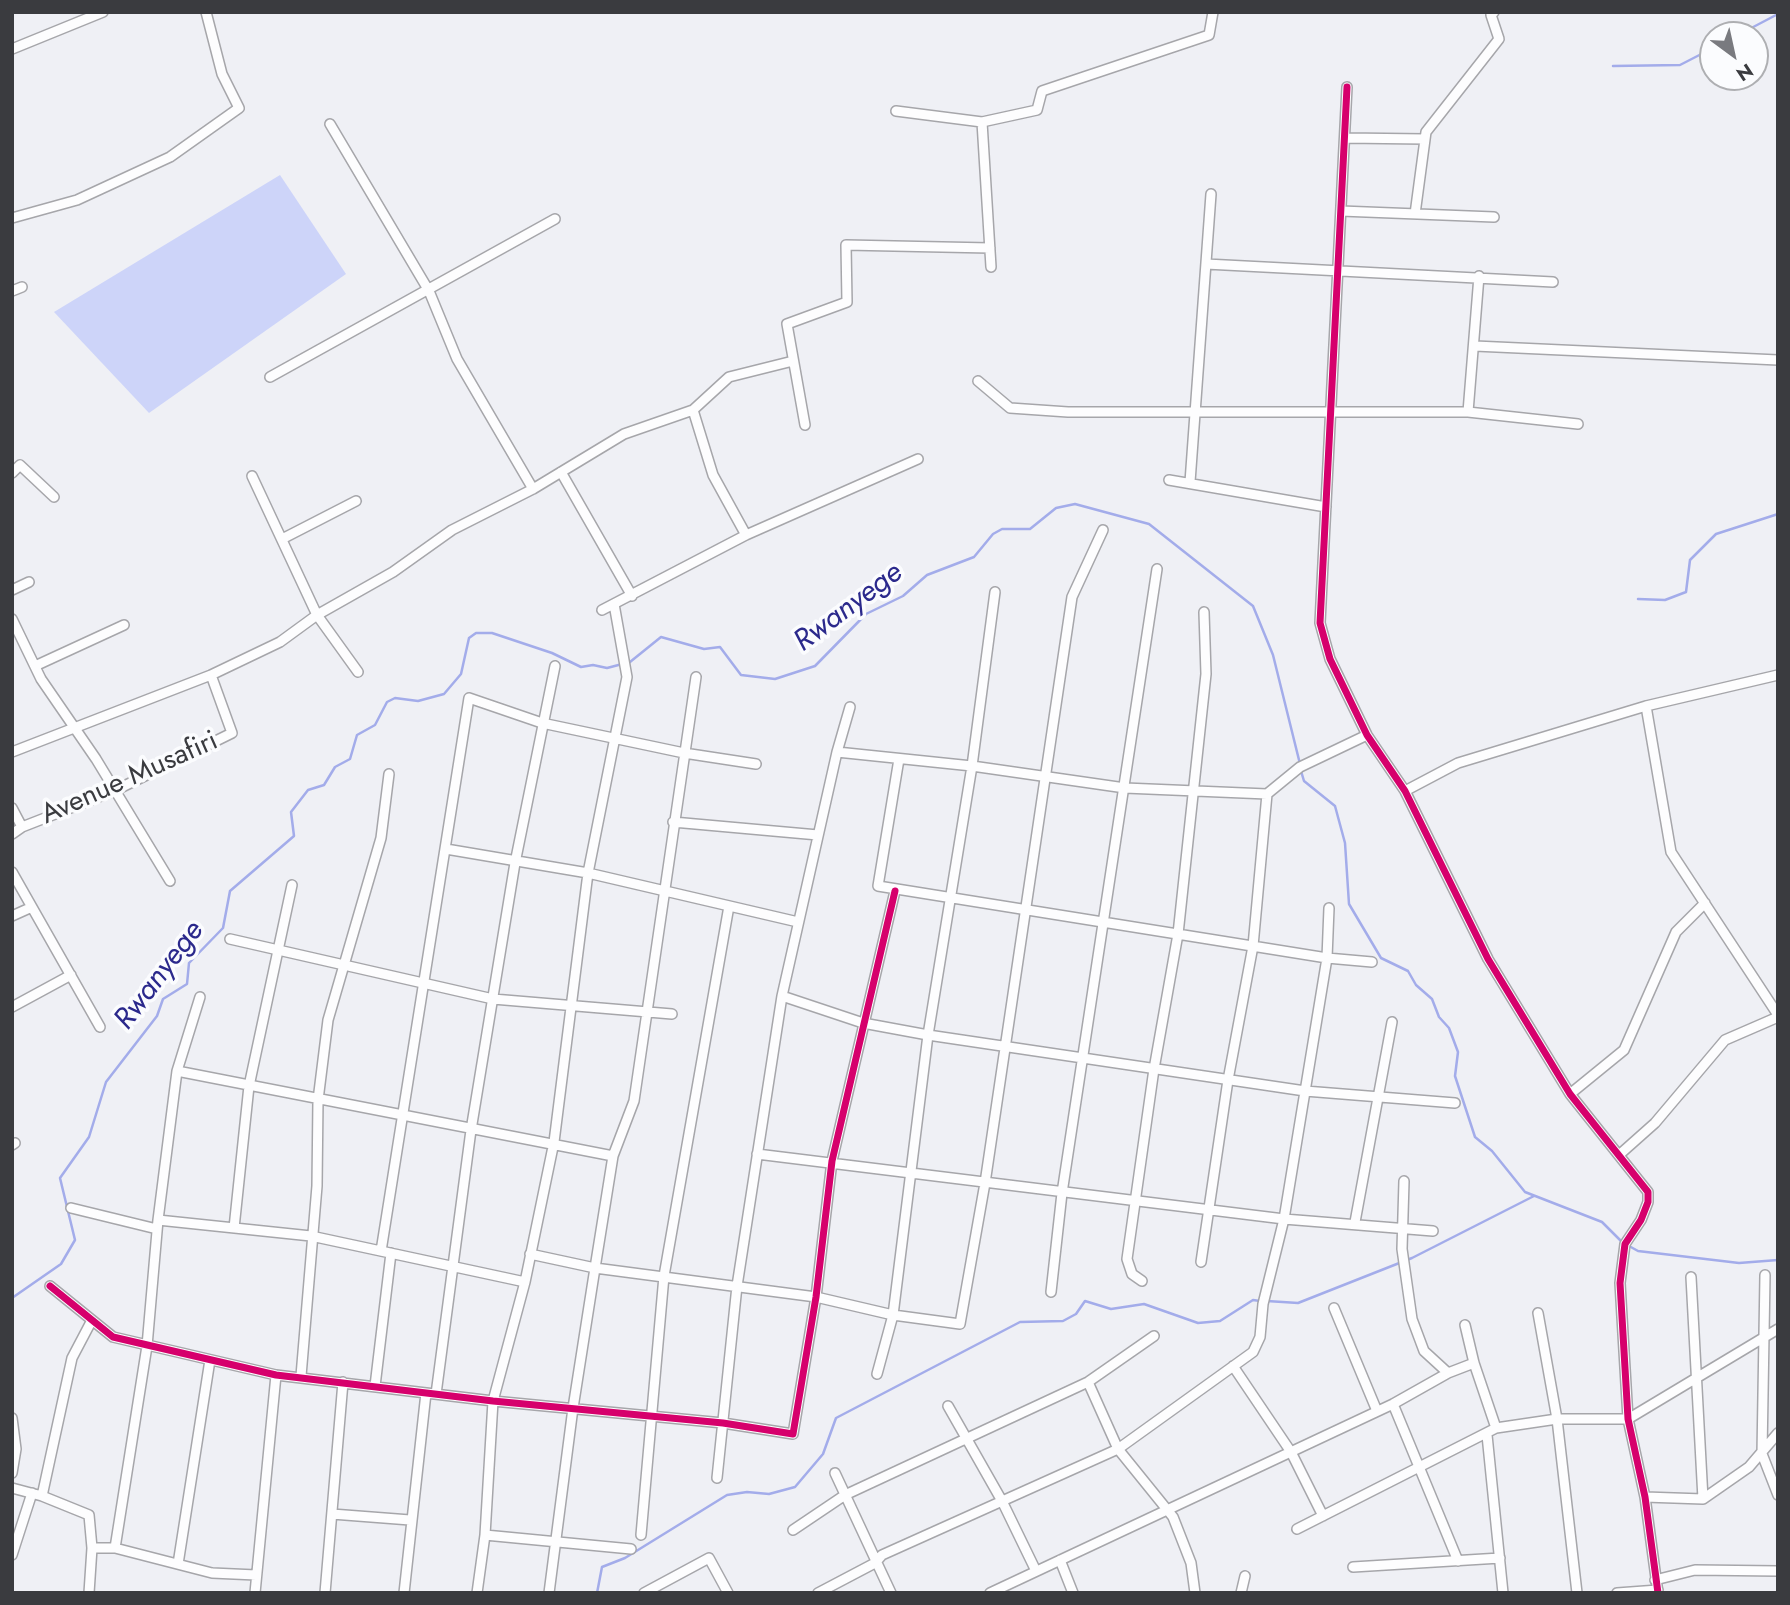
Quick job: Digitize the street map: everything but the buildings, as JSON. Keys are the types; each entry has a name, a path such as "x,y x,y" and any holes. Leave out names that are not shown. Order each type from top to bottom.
{"street":[{"path":"12,49 103,12"},
{"path":"12,218 77,200 170,157 239,108 222,74 206,12"},
{"path":"895,111 982,122 1037,110 1042,91 1209,35 1213,12"},
{"path":"1415,214 1426,132 1499,38 1491,15 1494,12"},
{"path":"1348,88 1320,623 1330,659 1367,735 1405,791 1488,959 1570,1094 1648,1192 1642,1220 1625,1244 1620,1283 1628,1419 1644,1497 1657,1587"},
{"path":"982,122 991,267"},
{"path":"330,124 429,290 457,359 533,489"},
{"path":"1345,138 1425,139"},
{"path":"1189,482 1211,194"},
{"path":"1341,211 1494,217"},
{"path":"270,377 555,219"},
{"path":"805,425 787,324 847,302 846,244 990,248"},
{"path":"1206,264 1479,276 1553,282"},
{"path":"1468,412 1479,276"},
{"path":"12,291 22,287"},
{"path":"1475,346 1778,360"},
{"path":"12,752 73,726 211,675 280,642 317,615 393,572 452,530 533,489 624,434 693,410 729,377 793,361"},
{"path":"978,381 1010,408 1068,412 1468,412 1578,424"},
{"path":"693,410 713,475 746,535"},
{"path":"601,610 746,535 918,459"},
{"path":"12,473 20,465 54,496"},
{"path":"561,472 632,596"},
{"path":"252,476 317,615 358,672"},
{"path":"1170,480 1326,507"},
{"path":"282,539 356,501"},
{"path":"530,1254 595,1268 816,1297 893,1315 960,1324 1006,1047 1072,597 1103,530"},
{"path":"1051,1292 1062,1193 1157,569"},
{"path":"12,590 29,582"},
{"path":"877,1374 893,1315 928,1035 972,766 995,592"},
{"path":"477,1593 485,1535 493,1401 525,1282 554,1142 588,873 627,677 614,604"},
{"path":"1142,1281 1132,1274 1126,1259 1154,1069 1178,934 1206,674 1204,612"},
{"path":"12,619 35,666 170,881"},
{"path":"35,666 124,625"},
{"path":"404,1593 410,1520 455,1267 471,1130 515,863 555,666"},
{"name":"Avenue Musafiri","path":"12,834 22,827 114,791 232,733 211,675"},
{"path":"1405,791 1458,763 1646,706 1778,675"},
{"path":"550,1593 573,1408 595,1268 613,1156 634,1101 696,677"},
{"path":"375,1386 401,1116 469,698 542,723 684,753 756,764"},
{"path":"1619,1155 1655,1123 1725,1040 1778,1016 1671,852 1646,706"},
{"path":"717,1478 737,1286 782,996 836,752 850,707"},
{"path":"836,752 972,766 1125,788 1267,794 1300,767 1367,735"},
{"path":"899,759 878,886 895,891 952,896 1102,923 1327,958 1372,962"},
{"path":"301,1376 317,1186 318,1100 328,1020 380,838 390,774"},
{"path":"1201,1262 1211,1210 1228,1080 1253,946 1267,794"},
{"path":"12,808 22,827"},
{"path":"673,822 818,835"},
{"path":"446,849 515,863 588,873 798,922"},
{"path":"12,872 100,1027"},
{"path":"234,1228 249,1086 292,885"},
{"path":"50,1286 113,1337 276,1375 493,1401 723,1423 793,1434 816,1297 832,1161 895,891"},
{"path":"1570,1094 1624,1050 1676,932 1705,903"},
{"path":"641,1535 664,1276 729,906"},
{"path":"12,916 32,907"},
{"path":"818,1593 875,1563 882,1555 1118,1449 1253,1352 1260,1338 1264,1300 1284,1219 1306,1091 1327,958 1329,908"},
{"path":"230,939 493,999 672,1014"},
{"path":"12,1007 71,975"},
{"path":"782,996 863,1023 928,1035 1306,1091 1455,1103"},
{"path":"115,1548 147,1346 157,1224 177,1071 200,997"},
{"path":"1355,1222 1392,1023"},
{"path":"177,1071 471,1130 554,1142 613,1156"},
{"path":"757,1154 832,1161 910,1174 1284,1219 1355,1222 1433,1231"},
{"path":"1404,1181 1402,1249 1412,1319 1424,1351 1448,1373"},
{"path":"71,1208 157,1224 311,1236 525,1282"},
{"path":"1765,1275 1762,1454 1778,1495"},
{"path":"1691,1277 1703,1499"},
{"path":"1334,1308 1377,1411"},
{"path":"1538,1313 1557,1419 1577,1593"},
{"path":"42,1496 72,1358 92,1320"},
{"path":"1465,1325 1474,1363 1496,1428"},
{"path":"1297,1529 1487,1436 1496,1428 1557,1419 1628,1419 1778,1329"},
{"path":"793,1530 845,1495 1088,1382 1154,1336"},
{"path":"178,1564 210,1360"},
{"path":"990,1593 1393,1404 1448,1373 1474,1363"},
{"path":"1233,1366 1291,1452 1323,1516"},
{"path":"255,1593 276,1375"},
{"path":"325,1593 343,1382"},
{"path":"1088,1382 1118,1449 1173,1517 1191,1563 1195,1593"},
{"path":"1393,1404 1458,1561"},
{"path":"948,1406 1002,1501 1036,1572"},
{"path":"12,1418 16,1449 12,1473"},
{"path":"1644,1497 1703,1499 1762,1454 1778,1433"},
{"path":"1487,1436 1503,1593"},
{"path":"835,1473 891,1593"},
{"path":"12,1488 42,1496 89,1515 92,1548 89,1593"},
{"path":"12,1555 32,1493"},
{"path":"332,1514 410,1520"},
{"path":"485,1535 631,1549"},
{"path":"92,1548 115,1548 212,1573 256,1575"},
{"path":"644,1593 709,1558 728,1593"},
{"path":"1353,1567 1500,1558"},
{"path":"1060,1560 1073,1593"},
{"path":"1617,1593 1657,1587 1695,1570 1778,1571"},
{"path":"1241,1593 1244,1576"}],"shaded area":[{"path":"280,175 346,274 149,413 54,312"}],"waterway":[{"path":"1765,21 1778,14"},
{"path":"1613,66 1680,65 1699,55"},
{"name":"Rwanyege","path":"12,1298 61,1264 75,1240 60,1178 89,1137 106,1082 157,1016 163,999 187,984 189,963 223,928 230,891 294,836 291,812 308,790 324,785 335,767 350,759 357,735 375,725 387,702 395,698 418,701 444,694 461,674 469,638 476,633 492,633 552,653 581,667 593,665 607,668 630,662 661,637 704,649 720,647 741,675 775,679 815,666 866,614 903,596 927,575 974,557 993,534 1002,529 1030,529 1056,508 1075,504 1149,524 1253,606 1273,655 1300,764"},
{"path":"1638,599 1665,600 1686,592 1690,560 1716,534 1778,514"},
{"name":"Rwanyege","path":"1301,771 1304,781 1335,806 1345,843 1349,904 1381,958 1408,971 1416,985 1432,999 1439,1017 1449,1028 1458,1052 1455,1076 1475,1137 1492,1151 1525,1192 1602,1222 1623,1243"},
{"path":"1267,1301 1298,1303 1412,1258 1534,1196"},
{"name":"Rwanyege","path":"1629,1246 1638,1251 1739,1263 1778,1260"},
{"path":"597,1593 602,1567 625,1558 727,1495 747,1492 769,1494 795,1487 823,1454 836,1418 1020,1322 1063,1321 1076,1314 1085,1301 1111,1309 1144,1304 1198,1323 1220,1321 1253,1300 1260,1301"}],"cycle path":[{"path":"1347,87 1320,623 1330,659 1367,735 1405,791 1488,959 1570,1094 1648,1192 1648,1202 1641,1220 1625,1244 1620,1283 1628,1419 1645,1497 1658,1593"},
{"path":"50,1286 113,1337 276,1375 493,1401 723,1423 793,1434 816,1297 832,1161 895,891"}]}
